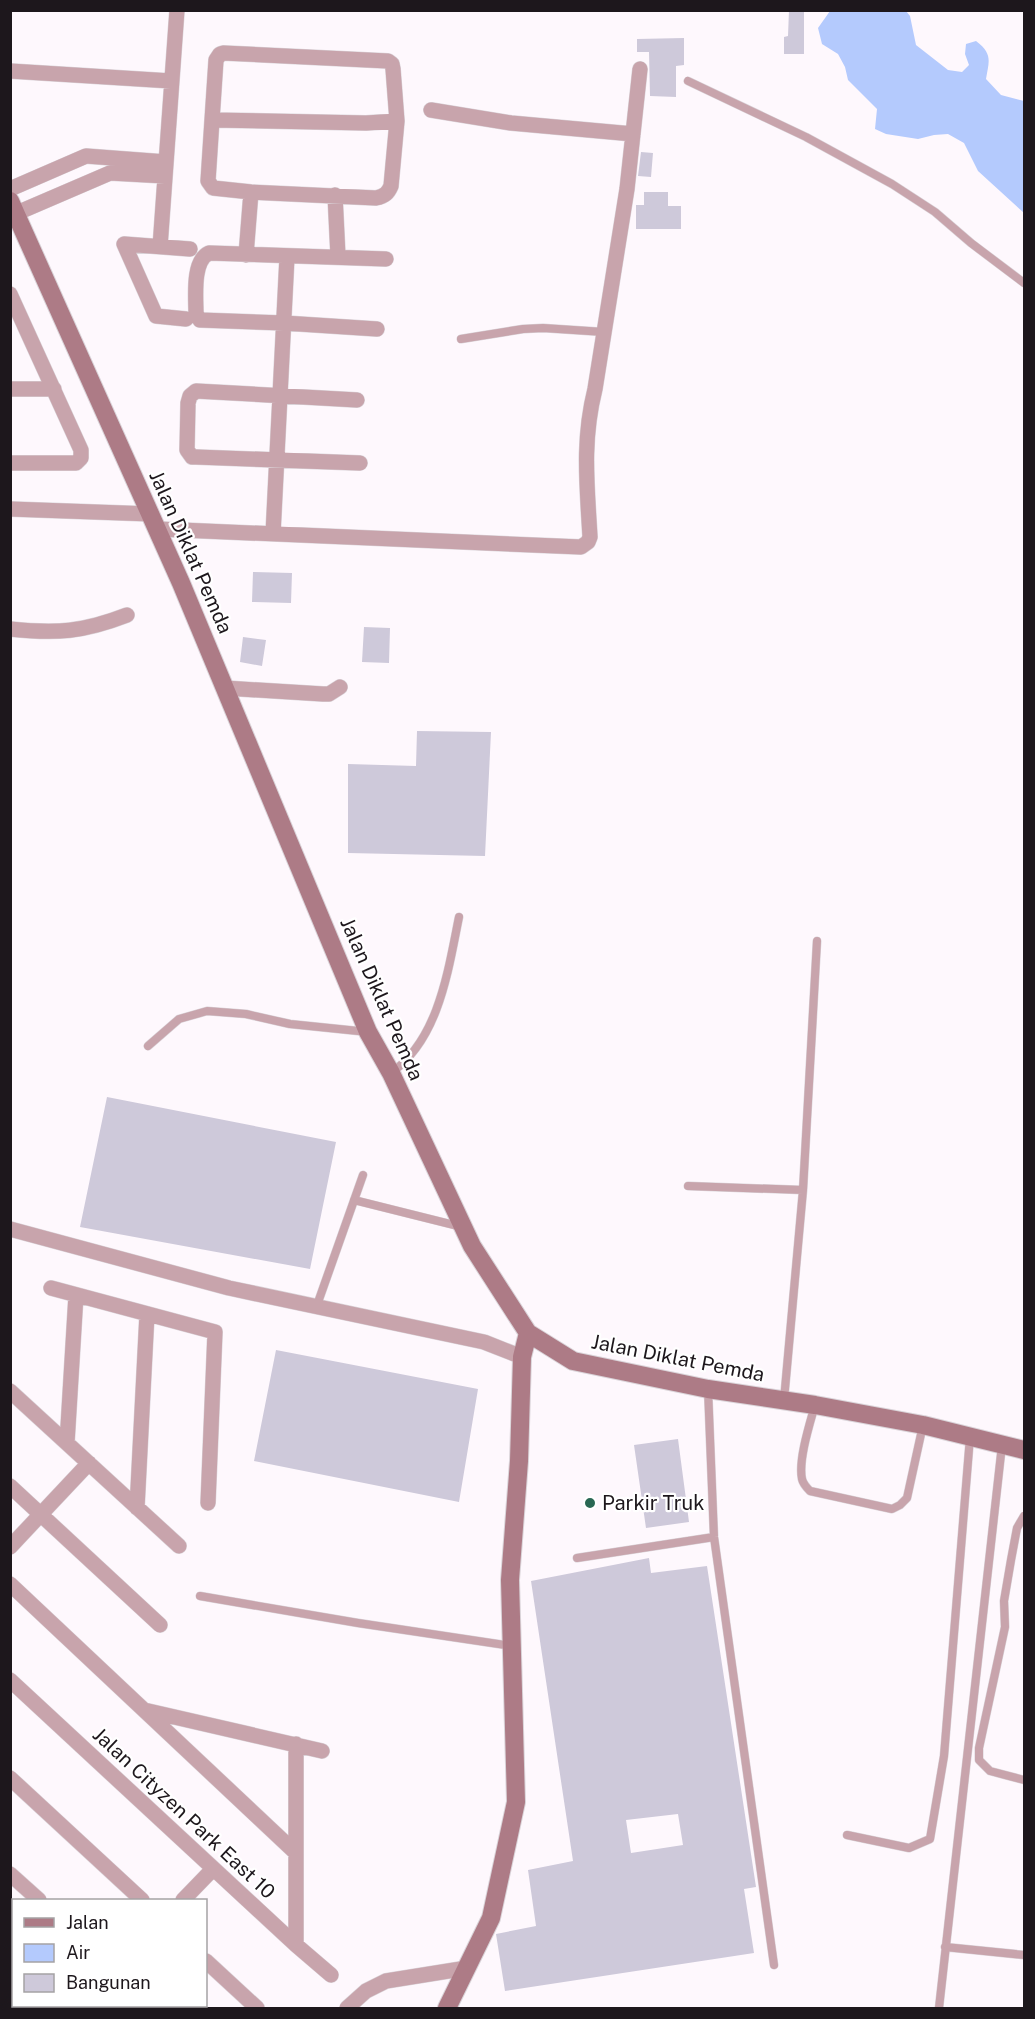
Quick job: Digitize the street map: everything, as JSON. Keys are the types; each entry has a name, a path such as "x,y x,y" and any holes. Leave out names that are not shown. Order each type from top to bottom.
{"street":[{"path":"160,247 175,11"},
{"path":"223,53 388,61 392,64 393,69 397,121 391,186 383,197 376,198 218,189 210,185 208,181 212,120 216,60 217,56 223,53"},
{"path":"10,509 273,530 581,547 586,545 590,537 586,458 587,418 604,332 627,189 640,69"},
{"path":"10,71 171,81"},
{"path":"431,110 511,123 633,134"},
{"path":"212,120 366,123 397,121"},
{"path":"10,189 86,156 165,169"},
{"path":"13,210 110,173 165,169"},
{"path":"246,255 251,192"},
{"path":"335,195 338,256"},
{"name":"Jalan Diklat Pemda","path":"13,210 154,522 368,1032 391,1073 463,1228 495,1284 528,1333 573,1361 708,1389 815,1405 923,1425 1024,1450"},
{"path":"186,319 156,316 124,244 190,249"},
{"path":"377,329 284,322 204,321 197,318 199,261 209,254 386,259"},
{"path":"273,530 282,396 287,257"},
{"path":"10,294 15,315 54,389 81,450 81,458 76,463 10,463"},
{"path":"10,389 54,389"},
{"path":"357,400 196,391 190,396 188,403 187,450 192,457 277,462 360,463"},
{"path":"10,629 51,633 72,631 127,615"},
{"path":"225,688 329,694 340,687"},
{"path":"10,1229 230,1288 484,1342 522,1357"},
{"path":"51,1288 214,1332 208,1503"},
{"path":"66,1443 76,1295"},
{"path":"137,1508 147,1314"},
{"path":"447,2008 491,1918 516,1802 510,1580 519,1461 522,1357 528,1333"},
{"path":"10,1391 179,1546"},
{"path":"10,1547 89,1464"},
{"path":"10,1486 160,1625"},
{"path":"10,1584 296,1853"},
{"name":"Jalan Cityzen Park East 10","path":"10,1680 213,1869 332,1975"},
{"path":"144,1710 322,1751"},
{"path":"296,1744 296,1945"},
{"path":"10,1778 141,1899"},
{"path":"184,1899 213,1869"},
{"path":"10,1874 38,1899"},
{"path":"207,1961 257,2008"},
{"path":"346,2008 366,1992 386,1981 467,1968"}],"lane":[{"path":"688,81 806,137 892,184 935,212 1024,283"},
{"path":"461,339 533,328 604,332"},
{"path":"391,1073 406,1063 436,1011 448,970 459,917"},
{"path":"784,1400 803,1190 817,941"},
{"path":"148,1046 179,1019 207,1011 246,1014 290,1024 368,1032"},
{"path":"316,1308 363,1174"},
{"path":"688,1186 803,1190"},
{"path":"354,1200 463,1228"},
{"path":"708,1389 714,1537 774,1965"},
{"path":"815,1405 806,1437 801,1476 804,1484 810,1491 892,1509 907,1498 923,1425"},
{"path":"847,1835 909,1848 930,1839 944,1756 970,1435"},
{"path":"939,2008 1002,1443"},
{"path":"1024,1516 1017,1528 1011,1560 1004,1601 1005,1627 979,1748 979,1760 990,1771 1024,1780"},
{"path":"576,1558 714,1537"},
{"path":"200,1596 512,1646"},
{"path":"945,1947 1024,1955"}],"water":[{"path":"830,11 906,11 910,16 916,45 948,70 962,72 969,65 965,54 966,44 976,41 985,50 988,58 986,79 1001,95 1024,101 1024,213 978,171 964,143 948,134 918,139 886,134 875,129 877,109 848,80 845,67 838,54 822,44 818,28"}],"building":[{"path":"789,10 804,10 804,54 784,54 784,37 788,36"},
{"path":"684,38 684,65 676,66 676,97 650,96 649,52 637,52 637,39"},
{"path":"641,152 653,153 651,177 638,176"},
{"path":"644,192 668,192 668,206 681,206 681,229 636,229 636,205 644,205"},
{"path":"253,572 292,573 291,603 252,602"},
{"path":"364,627 390,628 389,663 362,662"},
{"path":"243,637 266,640 262,666 240,662"},
{"path":"417,731 491,732 485,856 348,853 348,764 416,766"},
{"path":"107,1097 336,1142 310,1269 80,1227"},
{"path":"276,1350 478,1389 459,1502 254,1461"},
{"path":"678,1439 689,1522 646,1528 634,1445"},
{"path":"649,1558 651,1573 707,1566 756,1887 744,1889 754,1953 505,1991 496,1934 536,1926 528,1870 573,1861 531,1581","holes":["678,1814 683,1845 631,1853 626,1820"]}],"place":[{"name":"Parkir Truk","path":"590,1503"}]}
